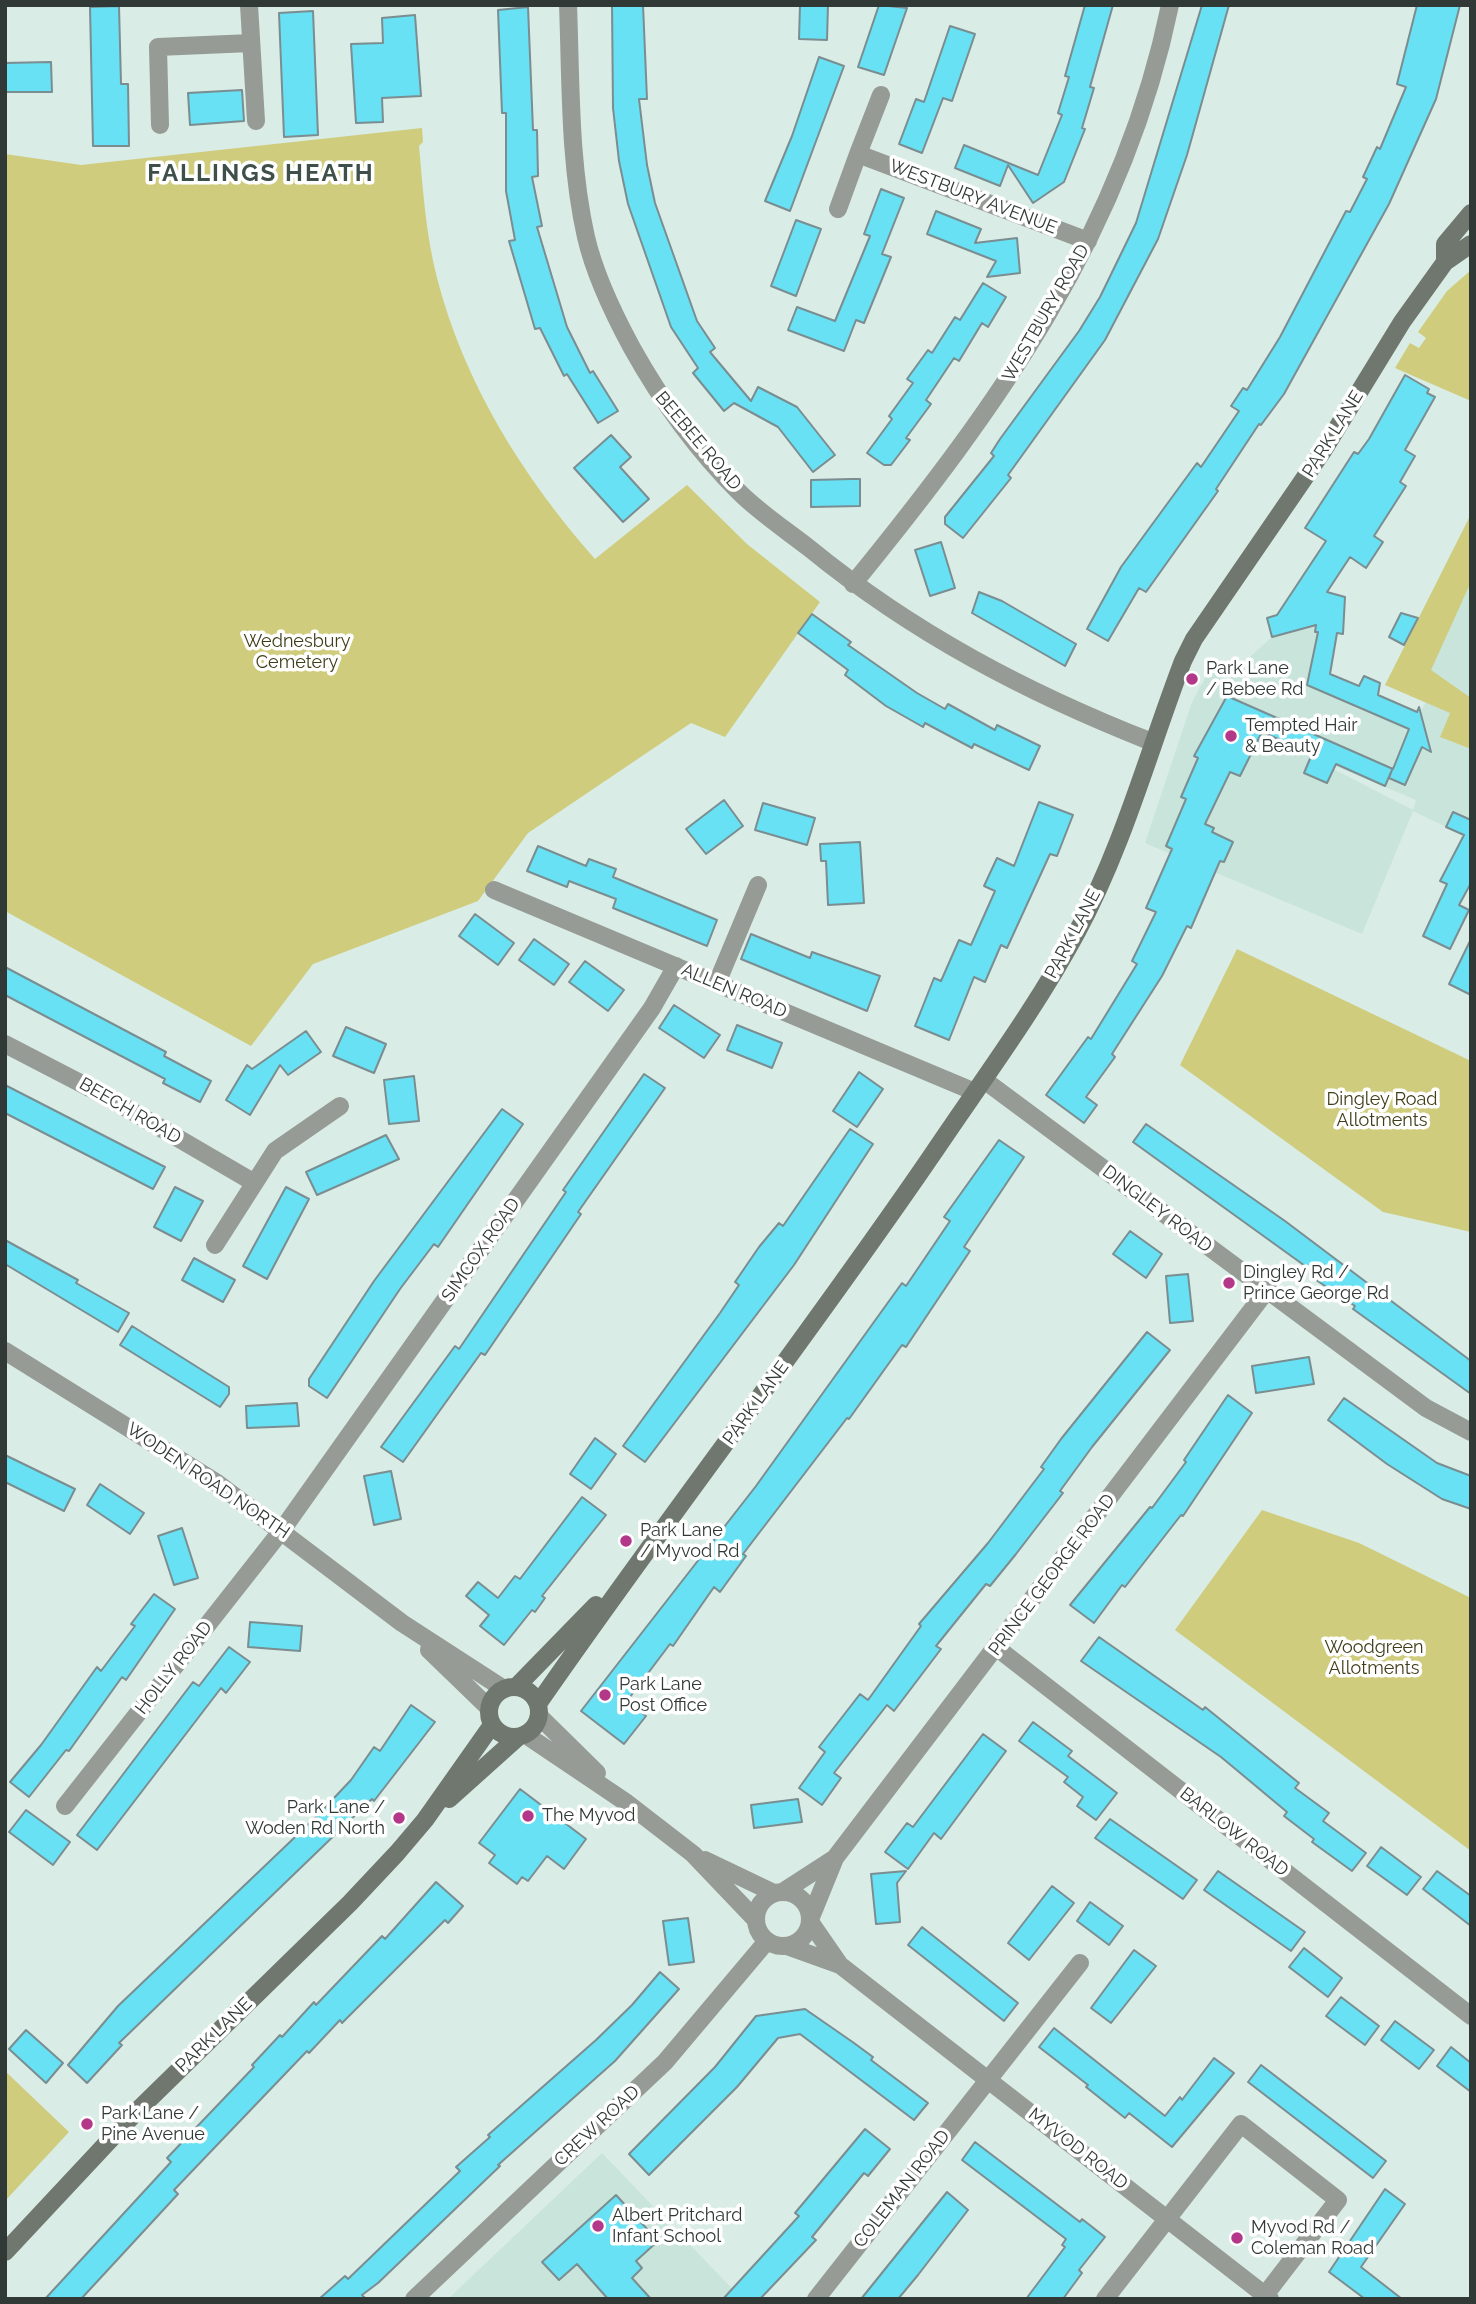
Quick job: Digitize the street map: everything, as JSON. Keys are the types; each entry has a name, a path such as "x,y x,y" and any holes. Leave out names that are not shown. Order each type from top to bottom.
{"main road":[{"name":"PARK LANE","path":"1445,262 1445,244 1471,214"},
{"name":"PARK LANE","path":"538,1710 633,1567 842,1286 979,1086 1077,931 1103,878 1152,742 1194,639 1291,500 1402,322 1445,262 1471,244"},
{"name":"PARK LANE","path":"510,1688 633,1567"},
{"path":"510,1688 525,1690 538,1710 537,1723 521,1736 499,1732 490,1717 497,1694 510,1688"},
{"name":"PARK LANE","path":"425,1820 490,1717"},
{"name":"PARK LANE","path":"8,2242 136,2112 350,1903 425,1820 521,1736"}],"street":[{"path":"249,5 256,121"},
{"name":"BEEBEE ROAD","path":"568,5 575,166 586,238 611,309 655,390 740,492 853,584 910,624 976,663 1050,700 1152,742"},
{"name":"WESTBURY ROAD","path":"853,584 983,419 1064,288 1116,181 1141,112 1170,5"},
{"path":"160,125 158,47 251,43"},
{"path":"838,209 881,95"},
{"name":"WESTBURY AVENUE","path":"858,154 1088,241"},
{"path":"717,983 758,885"},
{"name":"ALLEN ROAD","path":"494,890 676,967 979,1086"},
{"name":"SIMCOX ROAD","path":"282,1530 652,1009 676,967"},
{"name":"BEECH ROAD","path":"5,1044 111,1099 253,1182"},
{"name":"DINGLEY ROAD","path":"979,1086 1267,1290 1426,1408 1471,1432"},
{"path":"215,1245 253,1182 275,1152 340,1106"},
{"name":"PRINCE GEORGE ROAD","path":"811,1920 835,1858 1267,1290"},
{"name":"WODEN ROAD NORTH","path":"5,1351 217,1483 402,1623 510,1688"},
{"name":"HOLLY ROAD","path":"65,1806 282,1530"},
{"name":"WODEN ROAD NORTH","path":"402,1623 490,1717"},
{"name":"BARLOW ROAD","path":"997,1648 1471,2016"},
{"path":"538,1710 627,1803"},
{"path":"521,1736 627,1803 693,1854 755,1919 761,1935 767,1941 787,1946 801,1940 811,1920 803,1899 779,1892 693,1854"},
{"name":"PRINCE GEORGE ROAD","path":"779,1892 835,1858"},
{"path":"755,1919 763,1900 779,1892"},
{"name":"MYVOD ROAD","path":"811,1920 840,1965"},
{"name":"CREW ROAD","path":"414,2299 666,2062 767,1941"},
{"name":"MYVOD ROAD","path":"787,1946 840,1965 1266,2297 1338,2200 1241,2124 1166,2218"},
{"path":"989,2079 1080,1963"},
{"name":"COLEMAN ROAD","path":"816,2299 989,2079"},
{"path":"1105,2299 1166,2218"}],"shaded area":[{"path":"1471,582 1471,710 1417,669 1463,600"},
{"path":"1316,612 1315,632 1337,633 1330,675 1420,713 1426,702 1450,713 1440,737 1471,749 1471,839 1413,811 1362,934 1145,843 1192,702 1215,660 1236,674 1243,663 1272,637 1284,634","holes":["1309,755 1416,800 1413,810 1308,756"]},
{"name":"Albert Pritchard Infant School","path":"602,2153 742,2299 448,2299"}],"green space":[{"name":"Wednesbury Cemetery","path":"422,128 423,142 419,146 433,262 463,355 480,392 521,463 595,559 687,485 747,544 820,602 725,737 691,723 528,833 478,901 313,964 251,1046 5,911 5,154 81,165"},
{"path":"1471,270 1471,401 1395,368 1410,343 1419,348 1426,338 1418,332 1447,291"},
{"path":"1471,514 1471,582 1431,670 1471,698 1471,749 1440,737 1450,713 1385,685"},
{"name":"Dingley Road Allotments","path":"1237,949 1471,1061 1471,1232 1383,1212 1180,1065"},
{"name":"Woodgreen Allotments","path":"1262,1510 1359,1543 1471,1598 1471,1851 1175,1630"},
{"path":"5,2071 69,2132 5,2201"}],"building":[{"path":"612,5 643,5 647,99 639,99 647,165 655,203 697,321 715,348 710,352 751,401 758,387 797,407 835,455 813,472 778,427 734,403 724,411 693,373 698,368 671,327 628,204 619,161 613,108"},
{"path":"800,5 828,5 827,40 799,39"},
{"path":"879,5 907,8 884,75 858,67"},
{"path":"1085,5 1113,5 1090,87 1094,88 1082,128 1085,129 1064,182 1033,203 1008,165 1000,186 955,168 964,145 1038,175 1062,115 1058,113 1069,77 1065,76"},
{"path":"1202,5 1229,5 1187,155 1158,239 1105,340 1008,475 1011,478 963,538 945,524 945,517 994,456 991,453 1000,439 1079,331 1100,297 1136,223"},
{"path":"1417,5 1460,5 1436,99 1389,204 1284,394 1261,425 1259,424 1216,489 1218,491 1146,592 1139,588 1108,641 1087,629 1121,567 1197,463 1201,467 1239,411 1231,406 1243,388 1247,390 1280,337 1346,211 1350,212 1367,179 1363,177 1377,147 1380,149 1406,87 1397,84"},
{"path":"119,6 121,84 128,84 129,146 93,146 90,7"},
{"path":"528,7 533,130 537,130 538,176 532,177 542,226 537,227 567,327 590,373 593,371 618,411 598,423 567,374 564,376 540,328 535,329 509,241 515,240 506,191 506,113 502,113 498,10"},
{"path":"313,11 318,135 284,137 279,13"},
{"path":"415,15 421,96 382,98 383,122 356,123 351,44 383,43 382,18"},
{"path":"950,26 975,34 952,101 943,98 922,153 899,144 916,99 924,102"},
{"path":"819,57 844,66 790,211 765,201 792,136"},
{"path":"51,62 52,92 5,92 5,63"},
{"path":"242,90 244,121 190,125 188,93"},
{"path":"881,189 904,198 882,254 891,257 864,323 856,320 844,351 788,330 797,307 835,321 870,236 864,234"},
{"path":"936,211 981,229 975,243 1017,238 1020,273 987,277 996,261 927,234"},
{"path":"796,220 821,229 796,296 771,286"},
{"path":"983,283 1006,297 988,327 982,323 959,361 954,358 926,400 931,404 906,438 910,440 891,465 884,465 867,453 892,419 889,416 913,383 907,379 928,350 932,353 955,317 960,320"},
{"path":"1405,375 1429,389 1427,393 1435,397 1405,450 1415,456 1400,482 1406,486 1374,536 1383,542 1366,568 1350,557 1327,592 1345,597 1343,634 1337,633 1330,674 1359,686 1364,676 1380,683 1378,695 1417,712 1419,707 1431,752 1422,747 1405,785 1389,778 1392,770 1385,786 1336,764 1327,783 1304,773 1312,754 1262,732 1240,776 1230,772 1205,824 1214,828 1212,832 1233,842 1224,862 1220,861 1191,928 1187,926 1162,976 1112,1054 1115,1057 1086,1097 1097,1105 1084,1123 1046,1095 1088,1037 1091,1039 1137,964 1132,961 1156,912 1146,908 1172,849 1166,846 1186,799 1181,797 1198,758 1194,756 1227,696 1393,769 1409,729 1307,685 1318,632 1315,632 1316,625 1272,637 1267,618 1277,615 1326,541 1305,528 1354,452 1358,454 1369,439"},
{"path":"611,435 631,457 620,467 649,499 623,522 574,468"},
{"path":"860,479 860,506 811,507 811,480"},
{"path":"941,542 955,588 930,596 915,550"},
{"path":"979,592 1002,601 1076,644 1065,666 972,613"},
{"path":"1401,613 1418,618 1404,645 1389,637"},
{"path":"812,614 851,642 848,645 917,693 945,709 948,704 995,730 997,725 1040,746 1029,770 974,744 972,748 925,723 923,727 886,706 845,675 848,670 798,633"},
{"path":"724,800 743,826 706,854 686,829"},
{"path":"1039,802 1073,815 1057,856 1050,854 1007,948 1001,945 985,982 974,977 949,1040 915,1026 934,978 941,981 959,940 971,945 995,891 984,886 997,858 1014,866"},
{"path":"763,803 815,818 807,845 755,830"},
{"path":"1453,812 1471,820 1471,883 1459,905 1469,910 1450,949 1423,936 1447,884 1440,881 1464,835 1446,827"},
{"path":"860,842 864,903 828,905 826,861 821,861 820,844"},
{"path":"538,846 586,866 589,859 616,869 613,877 717,920 707,946 613,908 616,899 569,881 567,887 527,871"},
{"path":"475,914 514,943 498,965 459,936"},
{"path":"751,934 810,958 812,952 880,976 867,1011 741,959"},
{"path":"534,939 569,964 554,985 519,960"},
{"path":"1471,939 1471,995 1449,984"},
{"path":"585,961 624,990 608,1011 569,982"},
{"path":"5,967 166,1052 164,1056 211,1081 200,1102 163,1083 165,1079 5,995"},
{"path":"674,1005 720,1035 704,1058 659,1028"},
{"path":"737,1025 782,1043 772,1068 727,1050"},
{"path":"346,1027 386,1044 374,1073 333,1056"},
{"path":"306,1031 321,1052 288,1075 280,1065 250,1115 226,1100 247,1065 252,1069"},
{"path":"859,1072 883,1089 857,1127 833,1111"},
{"path":"644,1074 665,1088 578,1212 581,1214 485,1355 481,1353 403,1462 381,1447 455,1346 459,1349 566,1192 563,1190"},
{"path":"414,1076 419,1121 389,1124 384,1080"},
{"path":"5,1085 165,1167 153,1189 5,1113"},
{"path":"502,1109 523,1124 438,1247 434,1244 400,1289 327,1398 309,1386 309,1379 374,1281"},
{"path":"1146,1124 1285,1221 1471,1361 1471,1394 1353,1309 1355,1306 1316,1280 1319,1276 1133,1142"},
{"path":"850,1129 873,1144 794,1265 645,1462 623,1446 720,1313 739,1285 735,1282 759,1247 779,1223 783,1226"},
{"path":"386,1135 399,1159 317,1195 306,1172"},
{"path":"999,1140 1024,1157 964,1247 970,1251 906,1347 902,1345 849,1419 847,1418 743,1554 746,1556 720,1592 714,1587 673,1646 670,1644 627,1701 646,1716 624,1744 581,1711 756,1486 902,1283 906,1286 950,1221 944,1217"},
{"path":"175,1187 203,1201 181,1241 154,1227"},
{"path":"286,1187 309,1199 267,1279 243,1266"},
{"path":"1130,1231 1162,1254 1146,1278 1113,1254"},
{"path":"5,1240 78,1280 76,1283 129,1313 118,1332 5,1264"},
{"path":"194,1258 235,1280 223,1302 182,1280"},
{"path":"1188,1274 1193,1321 1170,1323 1166,1276"},
{"path":"132,1326 229,1387 229,1394 220,1407 120,1345"},
{"path":"1147,1332 1170,1350 1092,1447 1060,1491 1063,1493 1016,1554 990,1586 986,1584 936,1646 941,1649 894,1711 887,1705 834,1773 841,1778 822,1805 799,1788 825,1752 819,1747 860,1694 868,1700 921,1626 919,1624 988,1543 1044,1469 1041,1467 1061,1439"},
{"path":"1309,1357 1314,1384 1256,1393 1252,1366"},
{"path":"1228,1395 1252,1413 1183,1516 1181,1515 1125,1587 1122,1585 1094,1623 1070,1605 1150,1507 1152,1508 1186,1462 1184,1460"},
{"path":"1344,1398 1437,1463 1471,1476 1471,1509 1442,1499 1387,1464 1328,1420"},
{"path":"297,1403 299,1426 247,1428 246,1406"},
{"path":"595,1438 616,1454 591,1489 570,1474"},
{"path":"5,1455 75,1489 64,1511 5,1482"},
{"path":"391,1471 401,1519 374,1525 364,1476"},
{"path":"100,1484 144,1513 130,1534 87,1505"},
{"path":"582,1497 606,1515 542,1596 545,1598 535,1612 532,1610 504,1645 480,1626 489,1615 466,1596 478,1582 498,1598 515,1576 520,1579"},
{"path":"182,1528 198,1578 174,1585 158,1536"},
{"path":"154,1594 175,1609 126,1680 122,1677 69,1751 66,1750 29,1797 10,1782 41,1745 97,1667 101,1671 135,1626 131,1624"},
{"path":"250,1622 302,1626 300,1651 248,1647"},
{"path":"1099,1637 1203,1710 1205,1707 1299,1783 1295,1788 1329,1813 1323,1821 1366,1853 1352,1871 1312,1842 1314,1839 1284,1816 1287,1812 1221,1757 1081,1661"},
{"path":"229,1647 250,1662 226,1693 221,1688 97,1850 77,1835 193,1682 199,1686"},
{"path":"411,1705 435,1722 374,1801 372,1799 119,2043 122,2045 87,2083 68,2065 118,2006 315,1818 351,1780 374,1747 380,1751"},
{"path":"1033,1722 1072,1751 1068,1756 1117,1793 1096,1820 1077,1806 1083,1797 1064,1782 1068,1777 1019,1741"},
{"path":"983,1734 1006,1751 941,1839 934,1833 908,1869 885,1852 907,1823 913,1827"},
{"name":"The Myvod","path":"520,1789 586,1839 564,1869 547,1856 528,1881 522,1877 517,1884 489,1863 495,1855 479,1843"},
{"path":"798,1799 802,1822 754,1828 751,1805"},
{"path":"26,1810 70,1842 53,1865 9,1832"},
{"path":"1110,1819 1197,1880 1183,1899 1095,1838"},
{"path":"1381,1847 1421,1877 1407,1895 1367,1866"},
{"path":"906,1871 897,1883 900,1922 876,1924 871,1874"},
{"path":"1218,1871 1305,1932 1291,1951 1204,1890"},
{"path":"1437,1871 1471,1896 1471,1926 1423,1889"},
{"path":"436,1882 463,1906 448,1923 445,1920 342,2023 340,2020 309,2053 307,2051 174,2190 178,2194 81,2299 45,2299 171,2162 167,2158 254,2067 252,2065 280,2035 282,2037 314,2002 316,2005 382,1936 385,1939"},
{"path":"1052,1886 1074,1903 1029,1960 1008,1943"},
{"path":"1090,1902 1123,1926 1109,1945 1077,1921"},
{"path":"688,1918 694,1962 669,1965 663,1921"},
{"path":"922,1927 1018,2003 1004,2021 908,1945"},
{"path":"1304,1948 1342,1978 1328,1997 1289,1967"},
{"path":"1134,1950 1156,1966 1111,2023 1091,2008"},
{"path":"660,1972 679,1989 615,2061 498,2165 500,2166 378,2283 362,2295 366,2299 319,2299 345,2276 348,2279 460,2171 456,2167 490,2137 488,2135 596,2040 632,2005"},
{"path":"1341,1997 1379,2026 1365,2045 1326,2016"},
{"path":"805,2009 873,2057 871,2060 928,2103 914,2120 800,2034 778,2038 737,2087 649,2175 629,2154 715,2067 756,2016"},
{"path":"1395,2021 1434,2050 1419,2069 1381,2040"},
{"path":"1054,2028 1165,2116 1180,2097 1182,2100 1214,2058 1234,2073 1172,2147 1129,2113 1125,2118 1039,2047"},
{"path":"26,2030 63,2063 46,2083 9,2049"},
{"path":"1451,2047 1471,2063 1471,2092 1437,2066"},
{"path":"1261,2065 1386,2161 1373,2178 1248,2082"},
{"path":"865,2129 890,2149 868,2176 864,2173 812,2237 816,2240 760,2299 723,2299 799,2216 795,2213"},
{"path":"975,2142 1080,2222 1082,2219 1105,2237 1079,2270 1082,2273 1063,2299 1026,2299 1065,2247 1062,2245 1066,2239 962,2160"},
{"path":"1385,2189 1405,2204 1361,2267 1402,2299 1365,2299 1329,2272"},
{"path":"947,2192 968,2210 918,2275 898,2299 861,2299"},
{"path":"616,2195 658,2241 636,2261 642,2268 632,2278 651,2299 608,2299 577,2264 559,2280 542,2262"}],"place":[{"name":"Park Lane / Bebee Rd","path":"1192,679"},
{"name":"Tempted Hair & Beauty","path":"1231,736"},
{"name":"Dingley Rd / Prince George Rd","path":"1229,1283"},
{"name":"Park Lane / Myvod Rd","path":"626,1541"},
{"name":"Park Lane Post Office","path":"605,1695"},
{"name":"The Myvod","path":"528,1816"},
{"name":"Park Lane / Woden Rd North","path":"399,1818"},
{"name":"Park Lane / Pine Avenue","path":"87,2124"},
{"name":"Albert Pritchard Infant School","path":"598,2226"},
{"name":"Myvod Rd / Coleman Road","path":"1237,2238"}],"district":[{"name":"FALLINGS HEATH","path":"261,174"}]}
